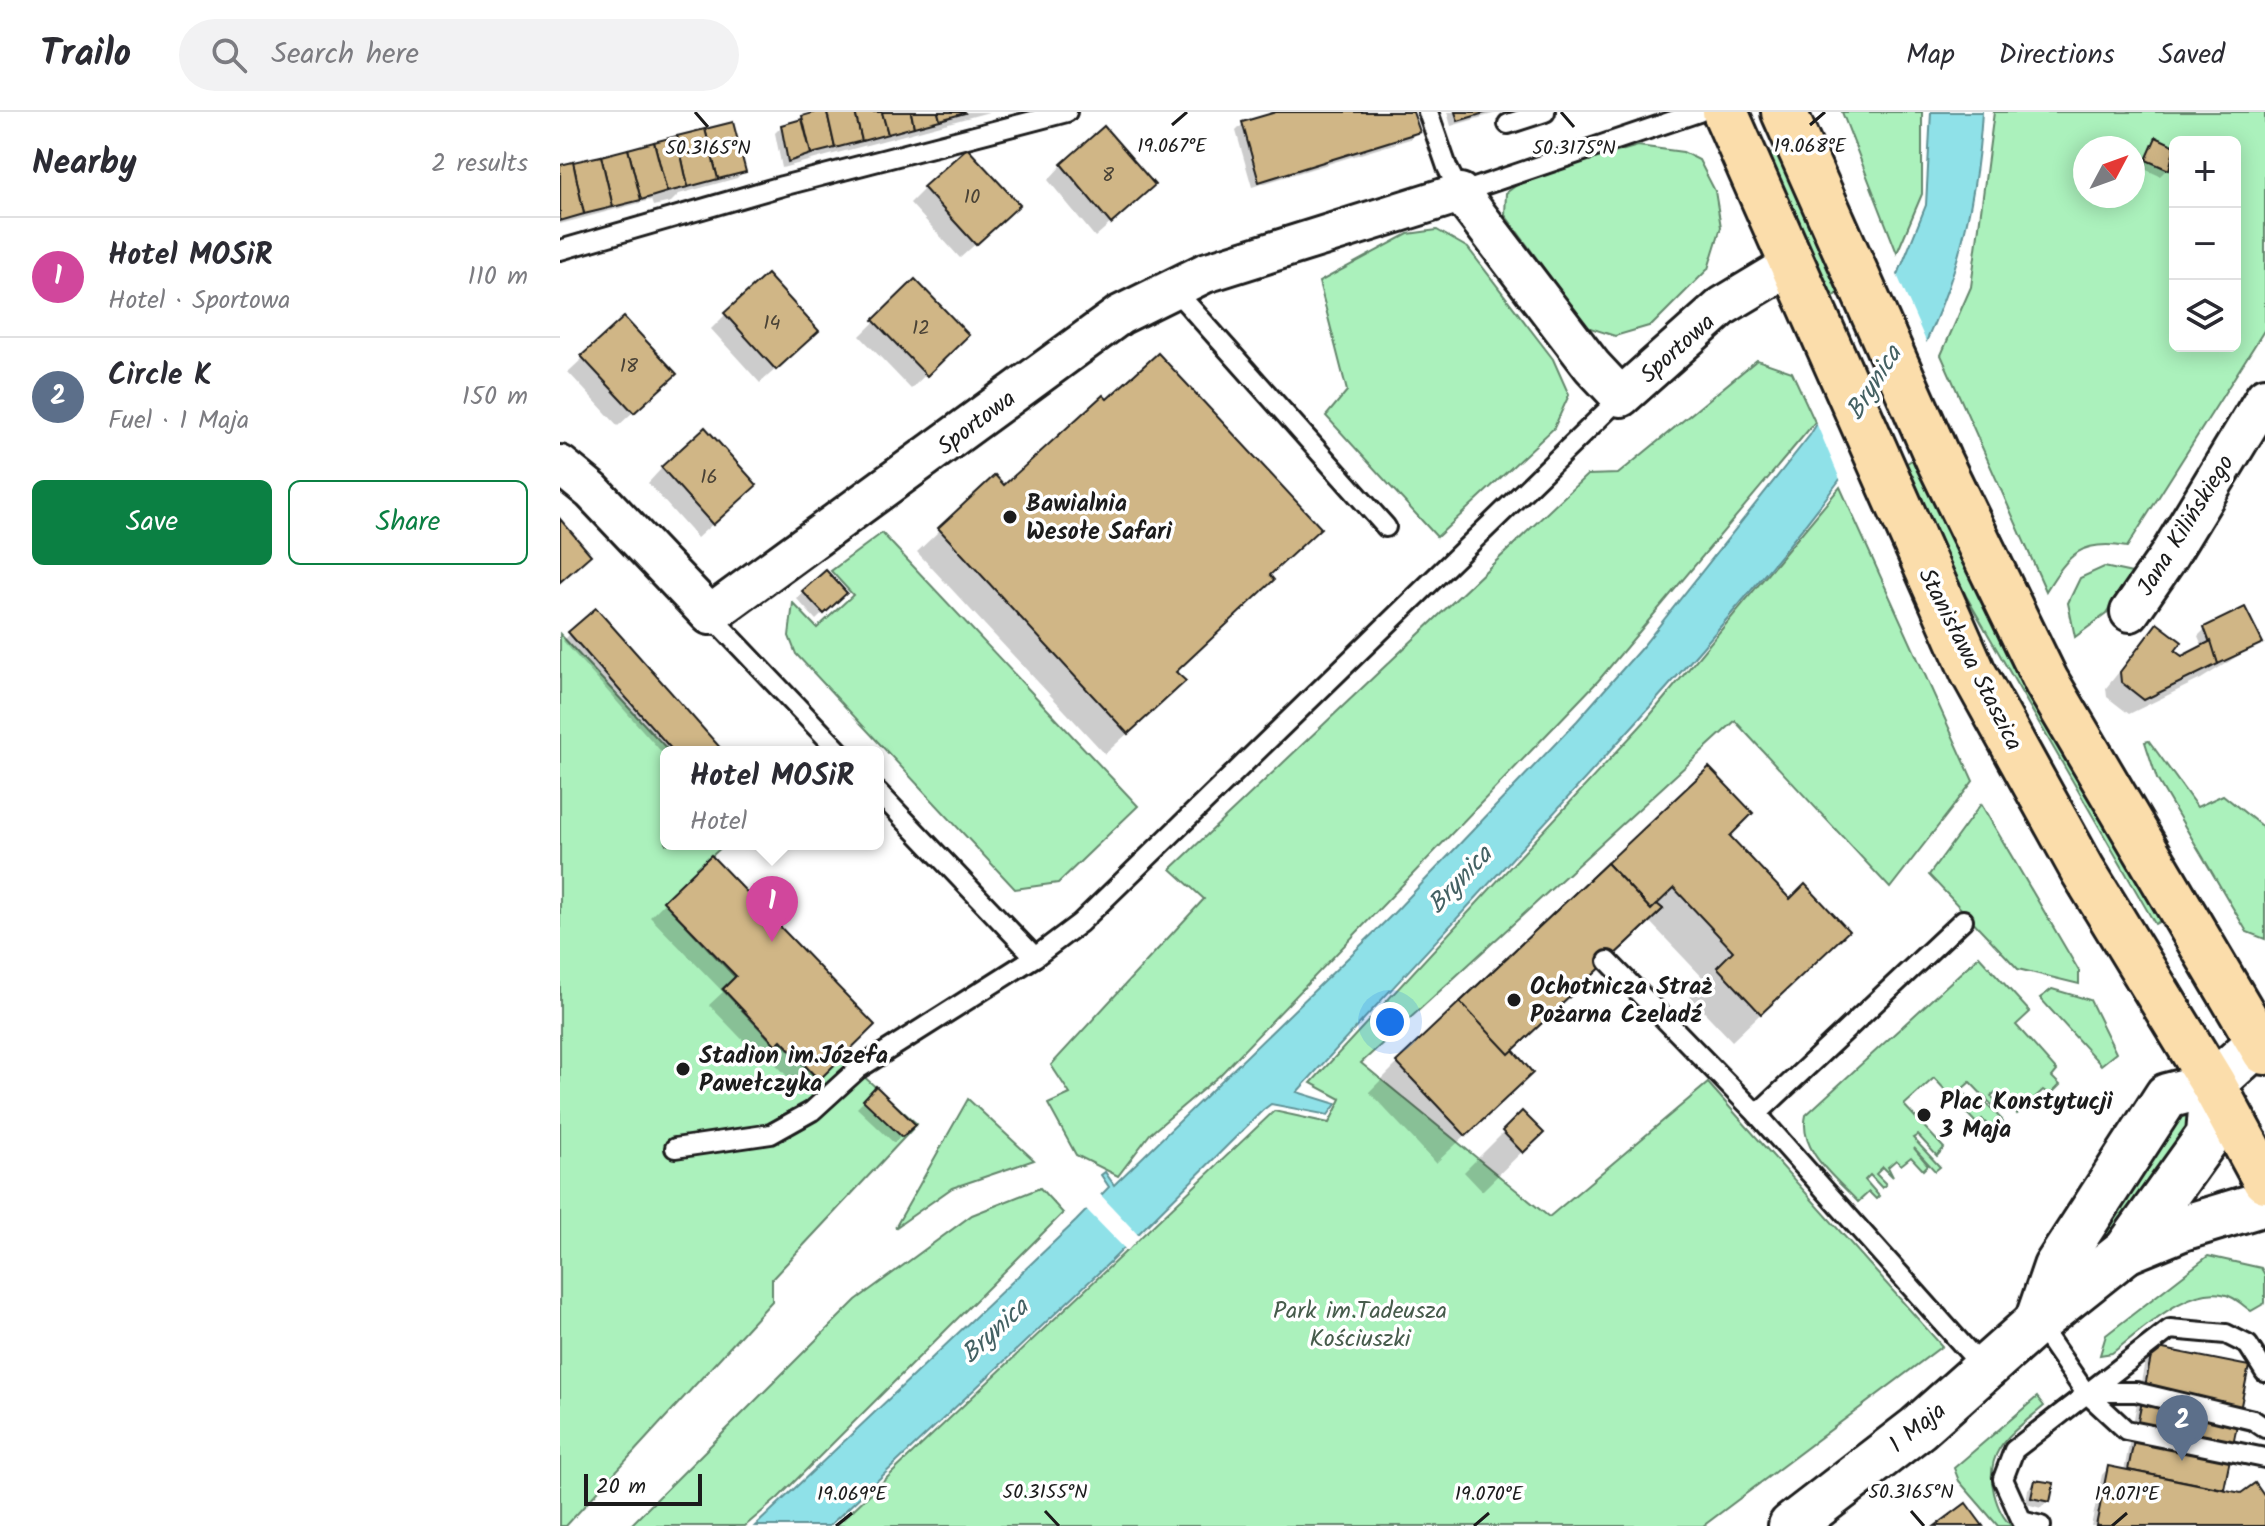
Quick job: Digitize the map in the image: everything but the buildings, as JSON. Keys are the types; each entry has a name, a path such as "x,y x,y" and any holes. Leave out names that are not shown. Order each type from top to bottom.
{"main road":[{"name":"Stanisława Staszica","path":"1725,112 1894,501 1980,685 2105,910 2213,1084 2265,1180"},
{"path":"1784,112 1939,461 2046,681 2263,1043"}],"street":[{"name":"Sportowa","path":"710,615 1120,315 1205,273 1460,193 1592,366 1621,397 1723,306 1791,265"},
{"name":"Jana Kilińskiego","path":"2130,612 2168,557 2265,397"},
{"path":"560,465 592,491 710,615"},
{"name":"1 Maja","path":"2037,1322 2056,1267 2167,1096 2213,1084 2263,1043"},
{"name":"1 Maja","path":"1791,1526 1985,1370 2037,1322 2126,1251 2209,1135 2213,1084"},
{"path":"2126,1251 2182,1228 2265,1203"}],"lane":[{"path":"560,250 782,186 1067,112"},
{"path":"1428,112 1447,167 1460,193"},
{"path":"1508,124 1545,112"},
{"name":"Sportowa","path":"1460,193 1699,112"},
{"path":"1174,289 1386,527"},
{"path":"675,1148 771,1134 812,1111 858,1069 1035,957 1080,923 1621,397"},
{"path":"710,615 834,746"},
{"path":"884,798 1035,957"},
{"path":"1757,1114 1963,920"},
{"path":"1608,961 1757,1114 1985,1370"},
{"path":"2037,1322 2085,1392 2126,1430 2265,1458"},
{"path":"2041,1526 2022,1521 2003,1479 2014,1450 2170,1329 2226,1334 2248,1345 2265,1372"},
{"path":"2085,1392 2136,1392 2253,1420 2265,1428"}],"green space":[{"path":"1842,112 1922,112 1922,194 1897,253"},
{"path":"1994,112 2265,112 2265,329 2127,547 2098,545 2078,552 2062,567 2046,591 1941,355 1971,287"},
{"path":"1638,146 1683,152 1699,160 1715,191 1721,227 1708,269 1652,325 1615,336 1587,327 1505,215 1506,193 1526,178"},
{"path":"1774,153 1785,165 1839,292 1830,301 1769,160 1769,154"},
{"path":"1437,230 1468,248 1553,359 1569,395 1554,428 1437,537 1326,416 1347,391 1319,282 1408,234"},
{"path":"1757,360 1792,372 1815,422 1598,681 1220,1075 1150,1134 1118,1176 1076,1155 1048,1104 1070,1094 1051,1065 1204,899 1171,869 1587,475 1618,474"},
{"path":"1915,458 1971,577 2002,634 2166,918 2155,924 1966,596 1904,465"},
{"name":"Park im.Tadeusza Kościuszki","path":"1840,487 1973,781 1890,888 1735,721 1361,1063 1549,1217 1708,1083 1942,1346 1703,1526 836,1526 1274,1111 1329,1123 1341,1099 1311,1083 1647,719"},
{"path":"882,533 1138,806 1058,883 1015,889 796,654 789,636 793,603 817,628 853,595 831,571"},
{"path":"2104,567 2132,573 2106,614 2075,637 2068,603 2080,578"},
{"name":"Stadion im.Józefa Pawełczyka","path":"560,634 664,746 660,746 660,850 718,850 663,901 735,977 722,989 776,1046 781,1041 818,1080 842,1057 917,1124 772,1279 772,1301 566,1526 560,1526"},
{"path":"2149,741 2197,807 2223,795 2265,829 2265,939 2247,932 2157,779 2145,742"},
{"path":"1981,804 2079,971 2079,984 2018,969 1929,875"},
{"path":"1979,956 2030,1012 2016,1025 2057,1071 2052,1077 2060,1085 2050,1095 2043,1090 2017,1114 1997,1091 1991,1096 1996,1102 1992,1105 1970,1082 1961,1090 1979,1109 1986,1103 2002,1120 2002,1126 1994,1132 1982,1119 1977,1124 1934,1078 1904,1105 1944,1148 1937,1156 1918,1135 1913,1138 1940,1167 1935,1171 1914,1148 1928,1165 1923,1170 1911,1157 1901,1165 1896,1160 1888,1167 1893,1177 1883,1167 1876,1174 1886,1184 1882,1188 1870,1175 1865,1180 1879,1196 1876,1199 1869,1192 1858,1202 1813,1152 1805,1128 1806,1115"},
{"path":"2052,989 2090,1000 2116,1053 2101,1065 2040,998"},
{"path":"968,1099 1034,1160 952,1188 895,1228"},
{"path":"2193,1112 2193,1121 2095,1255 2090,1250 2181,1117"},
{"path":"1040,1188 1063,1213 778,1498 745,1526 630,1526 856,1300 972,1215"},
{"path":"2208,1256 2261,1268 2265,1275 2265,1303 2251,1311 2231,1297 2216,1293 2200,1295 2168,1310 2112,1353 2100,1355 2106,1335"},
{"path":"2037,1397 2044,1406 2004,1442 1993,1464 1995,1498 2012,1526 1998,1526 1959,1481 1954,1468"}],"water":[{"name":"Brynica","path":"1931,112 1982,112 1979,150 1967,222 1947,290 1919,358 1897,399 1805,525 1702,648 1297,1092 1336,1104 1328,1115 1271,1104 1263,1110 1110,1262 829,1526 755,1526 1076,1221 1109,1187 1101,1175 1105,1172 1114,1185 1391,916 1577,721 1643,646 1810,435 1879,322 1926,205"}],"pier":[{"path":"1895,270 1928,346 1903,396 1842,484 1815,420 1875,320"},
{"path":"1098,1192 1140,1237 1127,1251 1084,1207"}],"place":[{"name":"Bawialnia Wesołe Safari","path":"1010,517"},
{"name":"Hotel MOSiR","path":"772,942"},
{"name":"Ochotnicza Straż Pożarna Czeladź","path":"1514,1000"},
{"name":"Stadion im.Józefa Pawełczyka","path":"683,1069"},
{"name":"Plac Konstytucji 3 Maja","path":"1924,1115"},
{"name":"Circle K","path":"2182,1461"}]}
